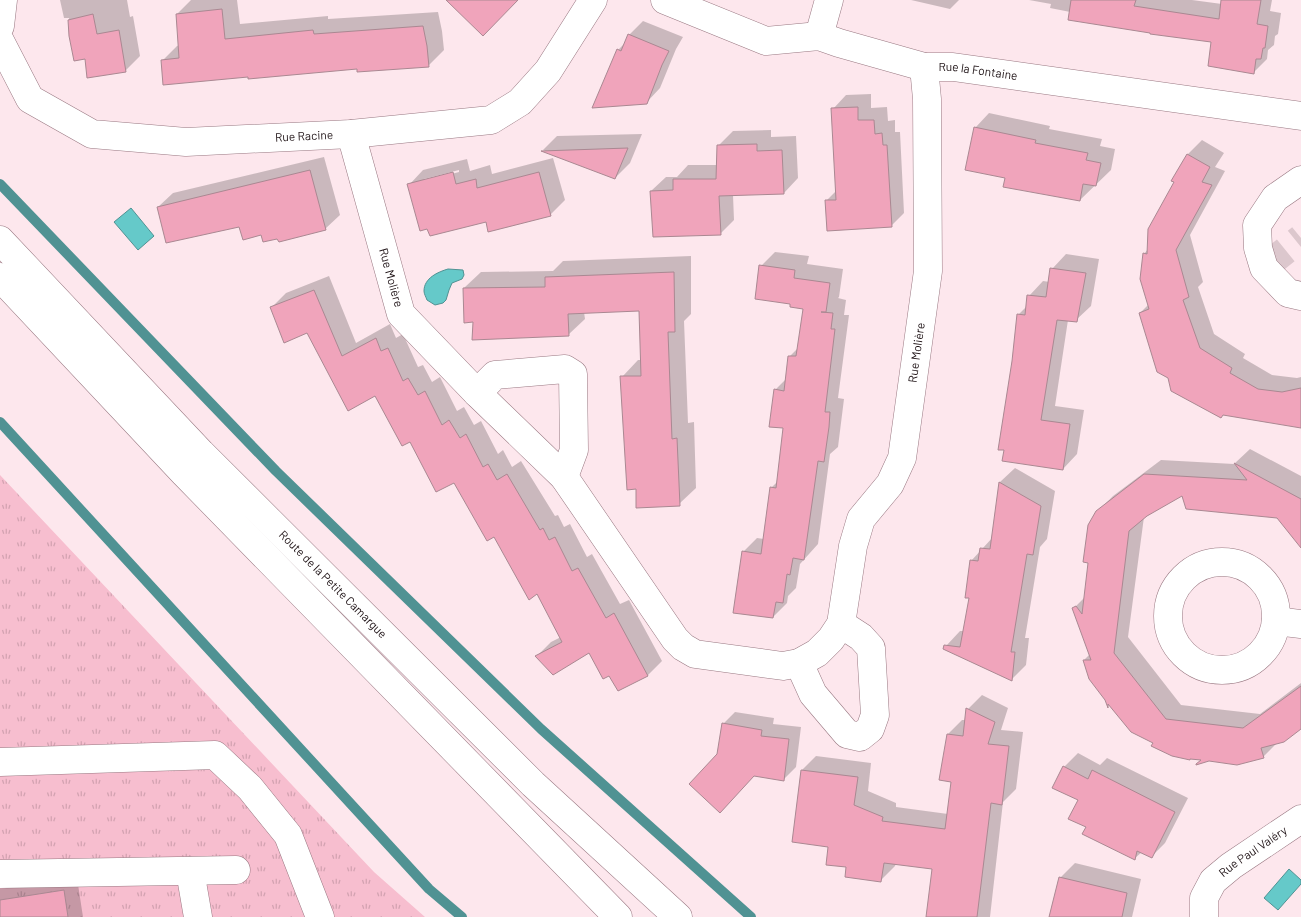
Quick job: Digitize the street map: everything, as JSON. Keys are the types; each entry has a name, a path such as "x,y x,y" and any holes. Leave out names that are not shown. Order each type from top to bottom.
{"street":[{"path":"0,26 3,0"},
{"name":"Rue Racine","path":"0,41 30,99 92,134 186,142 351,134 490,120 520,102 548,71 593,0"},
{"name":"Rue la Fontaine","path":"665,0 766,41 819,36 839,44 924,67 963,68 1301,116"},
{"path":"819,36 829,0"},
{"name":"Rue Molière","path":"351,134 401,314 477,393 564,477 675,639 683,647 695,654 783,666 799,663 817,653 831,639 841,624 853,546 861,519 890,484 902,458 928,271 927,99 924,67"},
{"path":"1301,180 1275,198 1257,225 1258,248 1264,268 1288,293 1301,296"},
{"name":"Route de la Petite Camargue","path":"0,240 200,453 533,784 678,917"},
{"path":"0,277 184,473 618,917"},
{"path":"477,393 495,375 565,369 572,374 574,450 564,477"},
{"path":"799,663 813,694 847,734 860,737 870,729 876,715 871,648 861,637 841,624"},
{"path":"0,762 215,754 250,788 288,836 320,917"},
{"name":"Rue Paul Valéry","path":"1204,917 1204,898 1213,881 1231,866 1301,819"},
{"path":"0,874 236,870"},
{"path":"190,871 198,917"}],"green space":[{"path":"0,475 374,872 425,917 0,917"}],"water":[{"path":"131,208 154,236 138,250 114,222"},
{"path":"448,269 463,270 464,275 462,279 452,283 446,300 435,305 427,300 424,292 426,283 432,276"},
{"path":"1289,869 1301,880 1301,884 1278,910 1264,898"}],"building":[{"path":"446,0 518,0 483,36"},
{"path":"1071,0 1136,0 1134,6 1219,19 1221,0 1261,0 1257,24 1268,26 1265,48 1263,48 1261,59 1256,59 1254,74 1208,66 1211,42 1068,20"},
{"path":"222,9 225,39 313,30 314,34 423,26 429,67 357,72 357,69 163,85 161,60 179,58 176,14"},
{"path":"93,14 97,34 119,30 126,72 87,78 85,59 74,61 68,20"},
{"path":"628,34 669,51 647,104 592,108 617,49 621,51"},
{"path":"858,107 858,120 874,120 875,134 882,133 883,145 887,145 892,227 827,231 825,200 836,200 831,108"},
{"path":"974,127 1036,140 1035,143 1088,153 1086,160 1101,163 1096,186 1083,184 1080,201 1003,187 1005,178 965,170"},
{"path":"757,144 757,151 782,150 784,194 719,196 721,235 653,237 650,191 673,190 673,179 716,179 717,145"},
{"path":"628,148 615,179 541,151"},
{"path":"1187,154 1210,167 1202,182 1212,185 1176,250 1189,297 1183,300 1200,348 1232,368 1230,373 1258,389 1282,392 1301,388 1301,428 1223,415 1221,418 1171,391 1168,378 1157,372 1139,313 1149,309 1140,279 1143,253 1147,254 1148,229 1174,182 1171,181"},
{"path":"310,170 326,230 279,242 277,239 263,242 261,235 243,240 239,227 166,243 157,207"},
{"path":"453,172 456,184 476,179 477,188 539,172 551,216 488,232 486,222 430,236 427,229 420,231 407,184"},
{"path":"759,265 795,270 794,278 830,283 826,312 821,312 833,313 831,329 835,329 825,412 830,412 829,427 824,462 818,461 804,560 793,558 790,575 787,574 783,603 776,602 773,618 733,613 742,551 761,554 770,487 776,488 783,428 769,427 774,389 784,391 788,356 796,356 803,309 790,307 790,304 755,299"},
{"path":"1050,268 1086,273 1077,322 1057,320 1041,420 1070,424 1063,470 1002,461 1004,450 998,450 1012,361 1017,314 1025,315 1027,295 1046,297"},
{"path":"674,272 675,332 668,332 672,439 677,438 680,506 636,508 636,489 627,490 620,376 641,376 639,311 568,314 569,336 472,340 473,322 464,323 463,288 545,287 545,277"},
{"path":"314,290 342,356 376,338 381,351 388,348 403,381 408,378 418,395 425,391 442,425 449,420 460,438 466,434 483,467 488,464 497,480 507,474 540,530 543,528 549,540 555,537 572,571 578,568 606,618 614,613 648,676 618,691 609,676 603,679 589,653 553,675 535,656 562,642 537,594 529,600 494,537 487,541 454,483 436,492 410,442 402,446 375,396 348,411 307,333 284,343 270,307"},
{"path":"1234,463 1301,499 1301,548 1277,518 1186,509 1182,496 1147,516 1129,531 1114,653 1166,719 1243,728 1301,686 1301,729 1284,742 1261,748 1264,758 1237,765 1209,761 1196,765 1201,760 1190,760 1172,756 1151,746 1153,743 1131,732 1108,704 1108,708 1105,700 1089,679 1083,660 1091,660 1072,608 1076,606 1082,614 1088,563 1083,562 1088,525 1096,511 1144,474 1247,480"},
{"path":"999,482 1041,506 1033,555 1027,554 1011,652 1015,652 1012,681 943,649 944,645 960,647 969,598 965,598 970,560 978,561 980,548 990,549"},
{"path":"966,708 995,722 988,744 1009,746 1002,805 991,803 977,917 926,917 932,869 884,863 881,882 845,877 846,867 826,865 828,847 792,842 801,770 858,777 854,805 883,817 882,821 945,829 951,782 939,780 947,734 963,736"},
{"path":"722,723 762,730 761,736 789,739 784,781 754,776 720,813 689,784 717,754"},
{"path":"1063,766 1088,779 1092,770 1175,812 1152,858 1137,851 1135,860 1082,834 1086,827 1068,819 1078,800 1052,788"},
{"path":"1059,877 1127,893 1122,917 1049,917"},
{"path":"64,890 68,917 0,917 0,900"}],"waterway":[{"path":"0,184 276,471 541,729 751,917"},
{"path":"0,422 429,889 462,917"}],"tunnel":[{"path":"1264,268 1301,238"}]}
